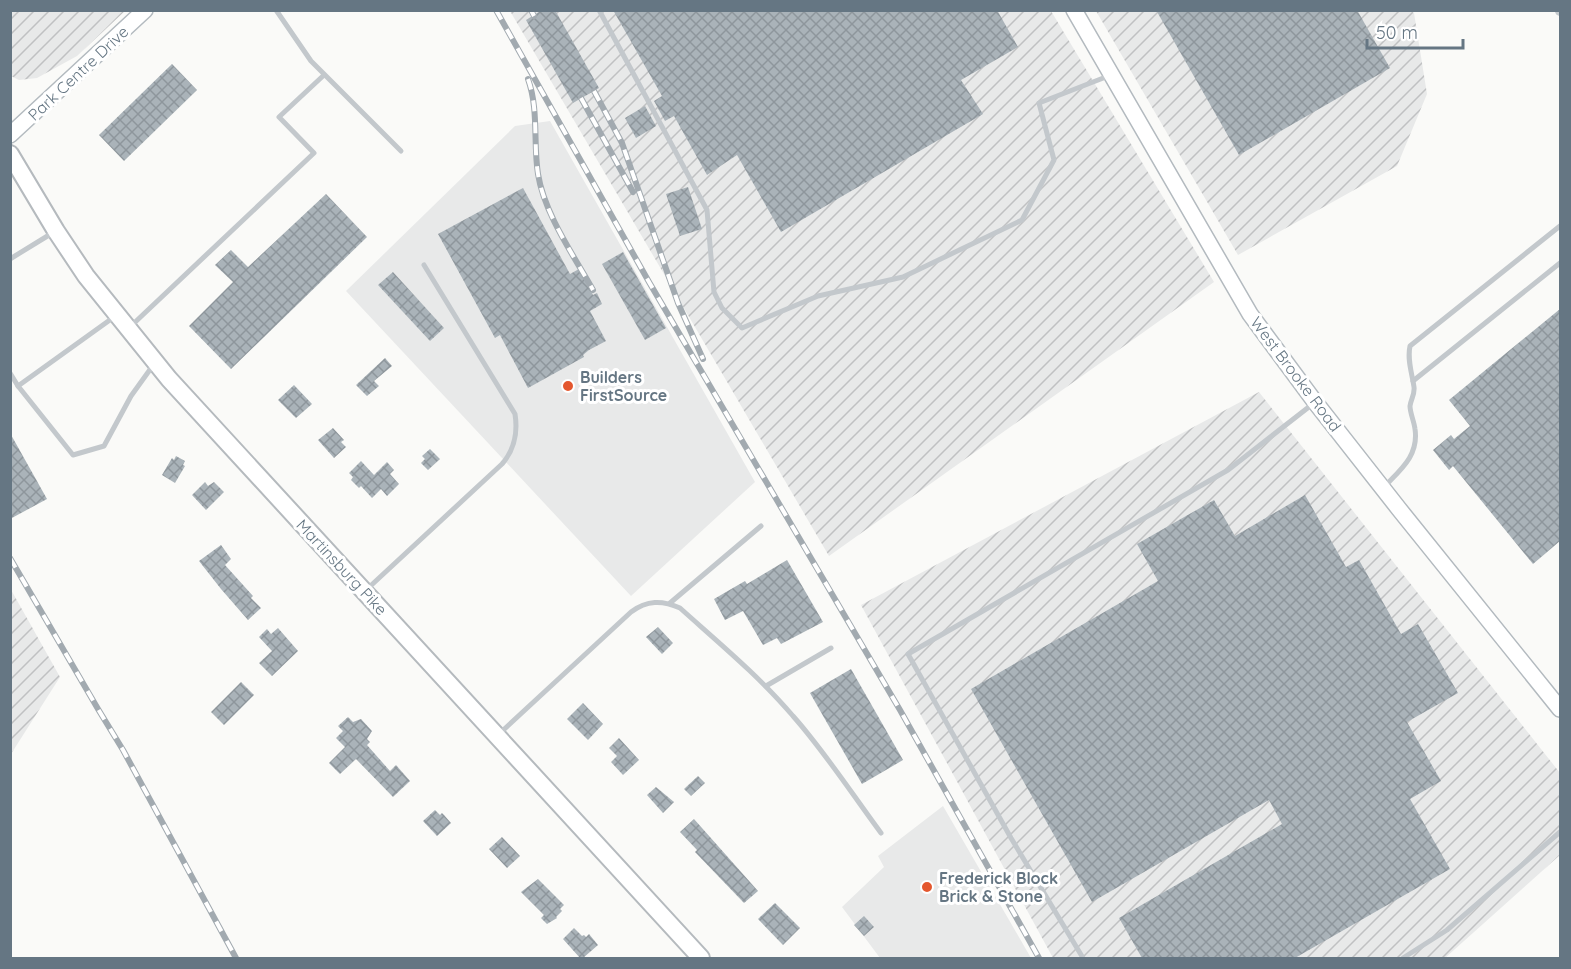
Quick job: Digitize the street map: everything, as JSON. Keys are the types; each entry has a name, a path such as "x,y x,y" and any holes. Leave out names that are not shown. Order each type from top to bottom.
{"main road":[{"name":"Martinsburg Pike","path":"10,154 86,276 155,362 701,958"}],"street":[{"name":"Park Centre Drive","path":"10,135 145,10"},
{"name":"West Brooke Road","path":"1074,10 1250,314 1382,488 1560,709"}],"lane":[{"path":"276,10 311,61 401,151"},
{"path":"599,10 707,210 714,292 722,308 742,327 818,296 903,277 1022,220 1054,160 1039,103 1111,75"},
{"path":"128,329 314,153 279,117 324,75"},
{"path":"1382,488 1401,469 1415,450 1416,430 1410,407 1415,392 1408,358 1410,346 1560,226"},
{"path":"10,259 56,231"},
{"path":"1413,381 1560,263"},
{"path":"364,591 502,464 512,450 516,439 515,414 424,265"},
{"path":"18,386 116,315"},
{"path":"10,373 73,455 104,446 131,396 155,362"},
{"path":"1083,958 1011,838 908,654 1228,470 1315,402"},
{"path":"670,603 761,526"},
{"path":"497,736 631,612 648,603 670,603 680,608 766,686 794,717 881,833"},
{"path":"766,686 831,648"},
{"path":"1403,958 1447,930 1560,832"}],"shaded area":[{"path":"11,10 125,11 77,56 37,78 19,80 11,76"},
{"path":"510,11 1051,11 1214,282 829,556"},
{"path":"1096,11 1411,11 1414,13 1427,94 1397,166 1238,255"},
{"name":"Builders FirstSource","path":"550,121 755,482 631,596 346,291 515,126"},
{"path":"1259,392 1560,773 1560,855 1445,958 1053,958 861,605"},
{"path":"10,588 60,677 11,754 10,753"},
{"name":"Frederick Block Brick & Stone","path":"943,806 1031,958 880,958 842,907 884,867 878,856"}],"building":[{"path":"542,10 555,10 599,88 573,103 526,20"},
{"path":"613,10 997,10 1018,47 961,80 983,114 781,232 737,155 707,175 674,116 665,121 654,101 662,96"},
{"path":"1156,10 1357,10 1390,68 1239,155"},
{"path":"172,64 197,90 124,161 99,135"},
{"path":"645,106 656,126 636,138 625,118"},
{"path":"688,187 702,229 680,236 666,194"},
{"path":"523,188 570,274 579,269 593,295 597,293 602,304 590,311 606,341 589,350 583,355 584,357 528,388 500,335 495,338 438,234"},
{"path":"326,194 367,237 231,369 189,326 233,282 215,265 231,250 248,267"},
{"path":"623,252 666,328 645,340 602,264"},
{"path":"393,272 444,328 430,341 378,285"},
{"path":"1560,309 1560,541 1533,564 1453,466 1449,470 1433,450 1451,435 1454,439 1470,426 1449,400"},
{"path":"385,358 392,366 374,381 379,386 367,396 356,385"},
{"path":"294,385 312,404 296,418 278,400"},
{"path":"333,428 344,440 341,442 346,447 334,458 318,440"},
{"path":"10,433 47,499 10,519"},
{"path":"430,449 440,459 428,470 421,463 425,459 422,456"},
{"path":"176,456 185,461 183,465 185,466 175,483 162,475 172,458 174,460"},
{"path":"361,461 374,475 387,462 394,470 390,474 399,484 387,496 381,489 372,498 361,486 359,488 351,480 353,477 349,473"},
{"path":"205,482 208,486 214,482 224,492 206,510 192,495"},
{"path":"1305,495 1346,567 1359,560 1401,634 1418,624 1458,693 1407,722 1441,781 1410,799 1450,869 1295,958 1142,958 1119,918 1282,824 1269,800 1092,902 971,689 1158,581 1137,544 1214,500 1235,536"},
{"path":"221,545 231,559 225,565 261,608 248,620 199,561"},
{"path":"787,560 823,622 781,644 777,638 763,645 743,611 725,620 714,599 745,581 747,584"},
{"path":"658,627 673,643 662,654 646,637"},
{"path":"278,628 298,651 272,676 259,663 272,651 259,637 267,629 271,634"},
{"path":"851,669 903,760 862,784 810,693"},
{"path":"241,682 254,695 224,725 211,712"},
{"path":"583,703 603,724 588,740 567,719"},
{"path":"348,717 353,722 361,719 372,731 367,739 370,742 367,745 390,771 396,765 410,781 393,797 356,759 340,774 329,763 345,747 336,738 343,731 338,726"},
{"path":"619,738 639,760 623,775 611,762 617,756 609,748"},
{"path":"698,776 705,783 691,796 684,789"},
{"path":"656,787 674,802 663,813 647,795"},
{"path":"435,810 440,815 442,813 451,823 437,836 423,821"},
{"path":"694,819 758,891 744,903 695,852 697,850 680,832"},
{"path":"502,837 520,856 507,868 489,849"},
{"path":"538,879 564,905 557,918 547,924 541,918 544,915 521,892"},
{"path":"775,903 800,928 783,945 758,919"},
{"path":"864,916 874,927 864,936 854,925"},
{"path":"574,928 582,936 586,937 589,934 598,945 583,958 580,958 563,939"}],"railway":[{"path":"496,10 649,282 900,710 1039,958"},
{"path":"531,10 534,16"},
{"path":"528,79 534,102 537,162 541,189 553,219 593,290"},
{"path":"594,91 622,143 678,303 703,359"},
{"path":"581,98 633,192"},
{"path":"10,558 123,750 236,958"}],"place":[{"name":"Builders FirstSource","path":"568,386"},
{"name":"Frederick Block Brick & Stone","path":"927,887"}]}
